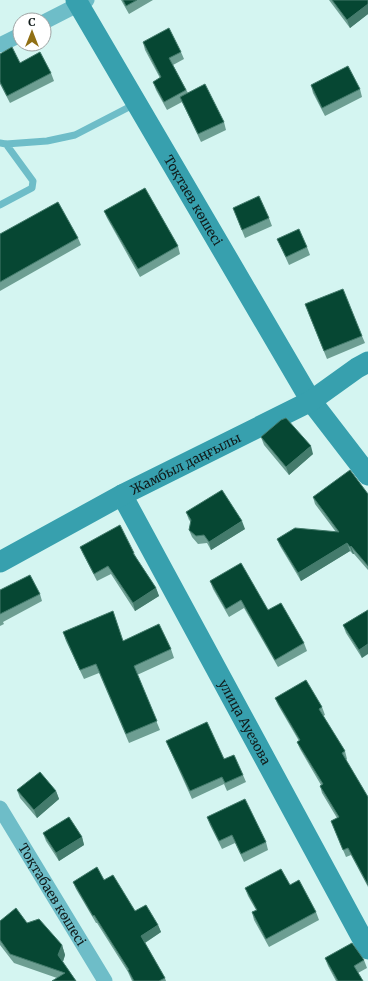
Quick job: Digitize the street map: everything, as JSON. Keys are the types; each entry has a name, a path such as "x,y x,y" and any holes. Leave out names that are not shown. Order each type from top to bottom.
{"street":[{"path":"52,17 80,1"},
{"name":"Тоқтаев көшесі","path":"80,1 311,401 368,475"},
{"path":"0,46 12,39"},
{"name":"Жамбыл даңғылы","path":"0,562 122,495 311,401 357,368 368,362"},
{"name":"улица Ауезова","path":"122,495 368,949"},
{"name":"Тоқтабаев көшесі","path":"0,808 105,981"}],"lane":[{"path":"3,143 47,140 75,135 137,102"},
{"path":"0,205 32,188 33,181 3,143"}],"building":[{"path":"123,0 137,0 126,6"},
{"path":"332,0 368,0 368,4 347,20"},
{"path":"169,28 181,52 169,58 186,90 164,102 153,82 161,77 143,42"},
{"path":"12,47 12,52 14,52 20,63 40,52 51,73 7,96 0,82 0,54"},
{"path":"348,66 360,89 322,108 311,85"},
{"path":"205,84 224,122 198,134 180,97"},
{"path":"145,188 178,246 138,269 104,211"},
{"path":"259,196 269,218 242,230 233,208"},
{"path":"58,202 78,238 0,282 0,234"},
{"path":"299,229 307,247 286,257 277,239"},
{"path":"343,289 362,336 324,351 305,304"},
{"path":"286,418 311,446 286,467 261,437 281,420"},
{"path":"350,470 368,494 368,566 347,543 298,573 277,539 295,528 339,532 313,497"},
{"path":"222,490 242,521 209,542 204,535 196,536 189,530 191,520 186,512"},
{"path":"120,525 133,553 156,588 133,603 108,566 94,574 80,547"},
{"path":"241,563 268,610 281,603 304,643 275,660 241,600 226,609 210,581"},
{"path":"30,575 40,594 0,614 0,590"},
{"path":"368,610 368,644 359,650 343,625"},
{"path":"113,611 123,641 159,624 171,649 134,666 157,721 126,734 96,664 80,670 63,632"},
{"path":"306,680 322,707 319,709 345,751 342,753 368,797 368,885 348,848 343,850 331,821 339,817 320,786 323,784 297,742 300,740 275,698"},
{"path":"207,722 224,759 234,755 243,775 225,783 222,777 190,791 166,741"},
{"path":"40,772 56,791 34,810 17,790"},
{"path":"245,799 266,842 241,854 232,835 219,841 207,817"},
{"path":"69,817 82,837 56,853 43,833"},
{"path":"97,867 104,880 113,875 135,911 146,905 158,925 141,936 165,978 159,981 134,981 129,970 94,915 93,916 73,882"},
{"path":"281,869 290,885 299,880 316,912 266,939 252,912 257,910 245,888"},
{"path":"16,908 27,923 39,919 62,945 58,955 76,981 52,981 65,973 10,954 0,940 0,921"},
{"path":"352,943 364,960 354,966 363,981 338,981 325,958"}]}
